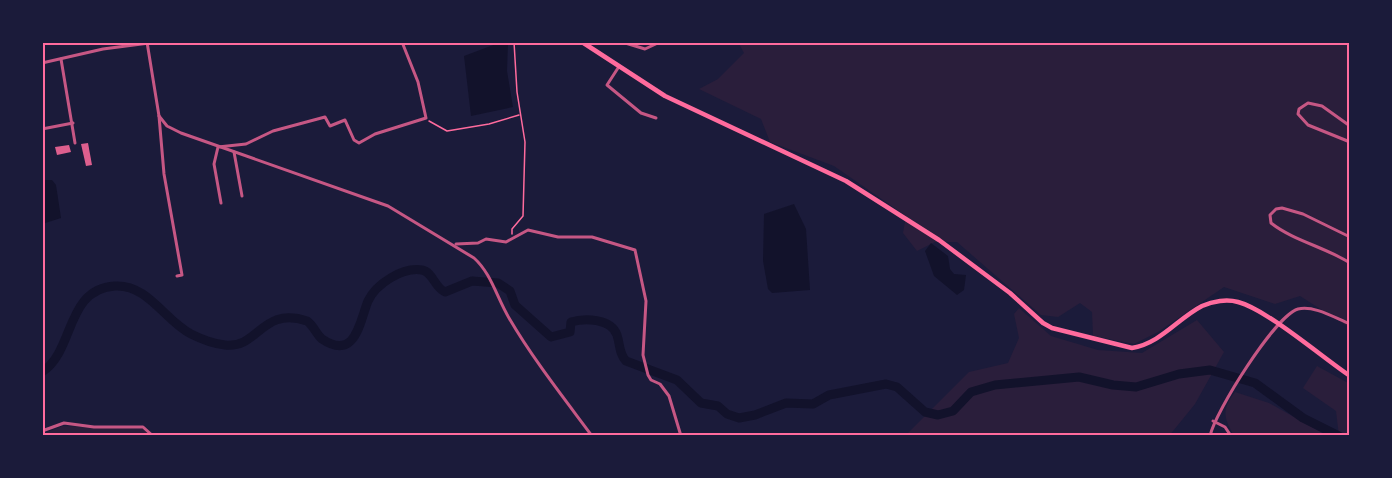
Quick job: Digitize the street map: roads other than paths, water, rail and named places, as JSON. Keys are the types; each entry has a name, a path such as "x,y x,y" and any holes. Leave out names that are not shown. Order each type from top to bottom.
{"main road":[{"path":"582,42 618,68 665,96 846,181 939,240 1010,293 1035,318 1052,328 1132,348 1143,346 1162,336 1203,306 1221,301 1245,304 1350,376"}],"street":[{"path":"42,63 103,49 157,42"},
{"path":"218,147 246,144 273,132 325,117 330,126 345,120 354,140 359,143 375,134 426,118 418,82 402,42"},
{"path":"622,42 645,49 660,42"},
{"path":"147,43 159,116 164,174 182,275 177,276"},
{"path":"61,59 75,143"},
{"path":"618,68 607,85 641,113 656,118"},
{"path":"1350,126 1322,106 1308,103 1299,109 1298,114 1308,125 1350,142"},
{"path":"159,116 167,126 181,133 388,207 454,244 482,265 509,318 546,375 592,436"},
{"path":"42,129 73,123"},
{"path":"218,147 214,164 221,203"},
{"path":"234,152 242,196"},
{"path":"1350,237 1289,209 1276,209 1270,215 1271,223 1280,229 1330,250 1350,263"},
{"path":"454,244 478,243 486,239 506,242 528,230 558,237 592,237 635,250 645,301 644,355 648,375 651,380 660,384 669,396 681,436"},
{"path":"1210,436 1213,421 1231,391 1278,325 1293,311 1307,308 1350,324"},
{"path":"1213,421 1225,427 1231,436"},
{"path":"42,431 64,423 94,427 143,427 153,436"}],"waterway":[{"path":"42,372 53,362 79,309 87,298 99,290 115,286 137,291 182,328 199,338 216,344 236,345 246,341 270,323 292,318 307,321 322,339 333,345 342,345 355,336 368,301 383,283 406,271 422,270 426,271 438,287 445,292 472,281 498,283 510,291 515,305 551,337 570,332 571,322 583,320 603,322 614,329 626,361 677,380 701,403 718,406 727,414 739,418 755,415 786,403 813,404 829,395 886,384 897,387 925,412 938,415 953,411 971,392 995,385 1079,377 1113,385 1136,387 1179,374 1210,370 1255,383 1303,418 1339,436"}]}
